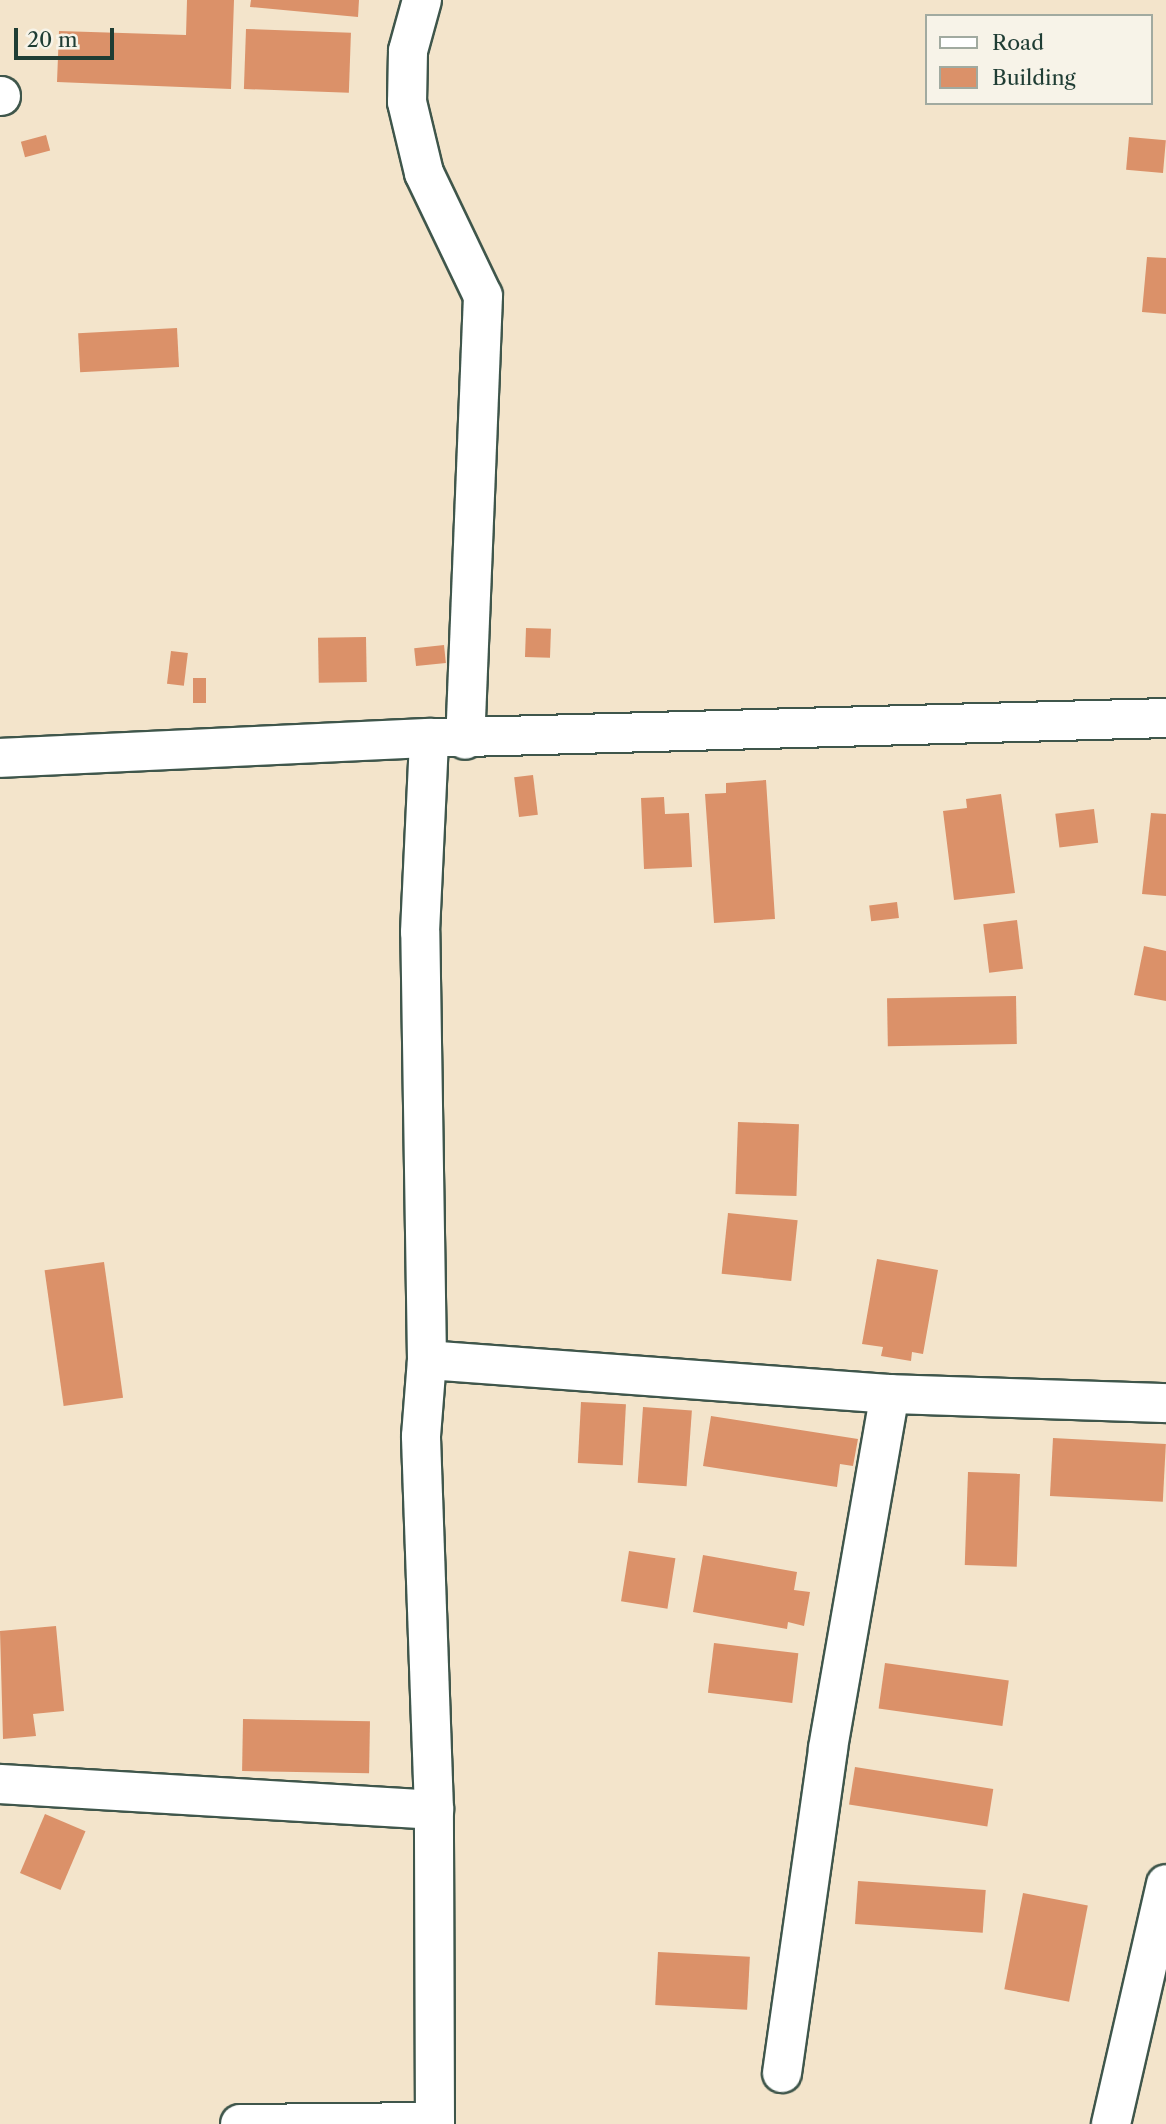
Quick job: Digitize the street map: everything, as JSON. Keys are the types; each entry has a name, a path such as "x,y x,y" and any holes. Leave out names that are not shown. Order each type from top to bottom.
{"street":[{"path":"240,2124 435,2123 434,1810 421,1450 427,1360 420,959 447,739 483,296 425,173 407,102 408,51 422,0"},
{"path":"0,758 447,739 1166,718"},
{"path":"427,1360 890,1394 1166,1403"},
{"path":"782,2073 828,1748 890,1394"},
{"path":"0,1783 434,1810"},
{"path":"1111,2124 1166,1884"}],"building":[{"path":"187,0 234,0 231,89 57,82 59,31 186,35"},
{"path":"251,0 359,0 358,17 250,7"},
{"path":"246,29 351,33 349,93 244,89"},
{"path":"46,135 50,150 25,157 21,142"},
{"path":"1129,137 1166,140 1163,173 1126,170"},
{"path":"1147,257 1166,258 1166,314 1142,312"},
{"path":"177,328 179,367 80,372 78,333"},
{"path":"526,628 551,629 550,658 525,657"},
{"path":"366,637 367,682 319,683 318,638"},
{"path":"444,645 446,663 416,666 414,648"},
{"path":"171,651 188,653 184,686 167,684"},
{"path":"193,678 206,678 206,703 193,703"},
{"path":"533,775 538,815 519,817 514,777"},
{"path":"766,780 775,919 714,923 705,794 726,793 726,783"},
{"path":"1001,794 1015,893 954,900 943,811 967,808 966,799"},
{"path":"664,797 665,814 689,813 692,867 644,869 641,798"},
{"path":"1094,809 1098,843 1059,847 1055,814"},
{"path":"1151,813 1166,814 1166,896 1142,894"},
{"path":"897,902 899,918 871,921 869,905"},
{"path":"1017,920 1023,969 989,973 983,924"},
{"path":"1144,946 1166,951 1166,1001 1134,995"},
{"path":"1016,996 1017,1044 888,1046 887,998"},
{"path":"738,1122 799,1124 796,1196 735,1194"},
{"path":"728,1213 798,1220 791,1281 722,1274"},
{"path":"877,1259 938,1270 923,1354 912,1352 911,1361 881,1356 883,1347 862,1344"},
{"path":"104,1262 123,1398 64,1406 45,1270"},
{"path":"581,1402 626,1404 623,1465 578,1463"},
{"path":"643,1407 692,1410 687,1486 638,1483"},
{"path":"711,1416 858,1439 853,1466 840,1464 837,1487 703,1466"},
{"path":"1053,1438 1166,1444 1163,1502 1050,1496"},
{"path":"968,1472 1020,1474 1017,1567 965,1565"},
{"path":"629,1551 675,1558 667,1609 621,1601"},
{"path":"703,1555 797,1572 794,1590 810,1592 804,1626 788,1622 787,1629 693,1612"},
{"path":"56,1626 64,1711 33,1714 36,1736 3,1739 0,1631"},
{"path":"714,1643 798,1653 792,1703 708,1693"},
{"path":"885,1663 1009,1680 1002,1726 879,1709"},
{"path":"243,1719 370,1721 369,1773 242,1771"},
{"path":"855,1767 993,1789 987,1826 849,1805"},
{"path":"45,1814 86,1831 60,1890 20,1873"},
{"path":"858,1881 986,1890 983,1933 855,1924"},
{"path":"1023,1893 1088,1906 1069,2002 1004,1989"},
{"path":"658,1952 750,1957 747,2010 655,2005"}]}
